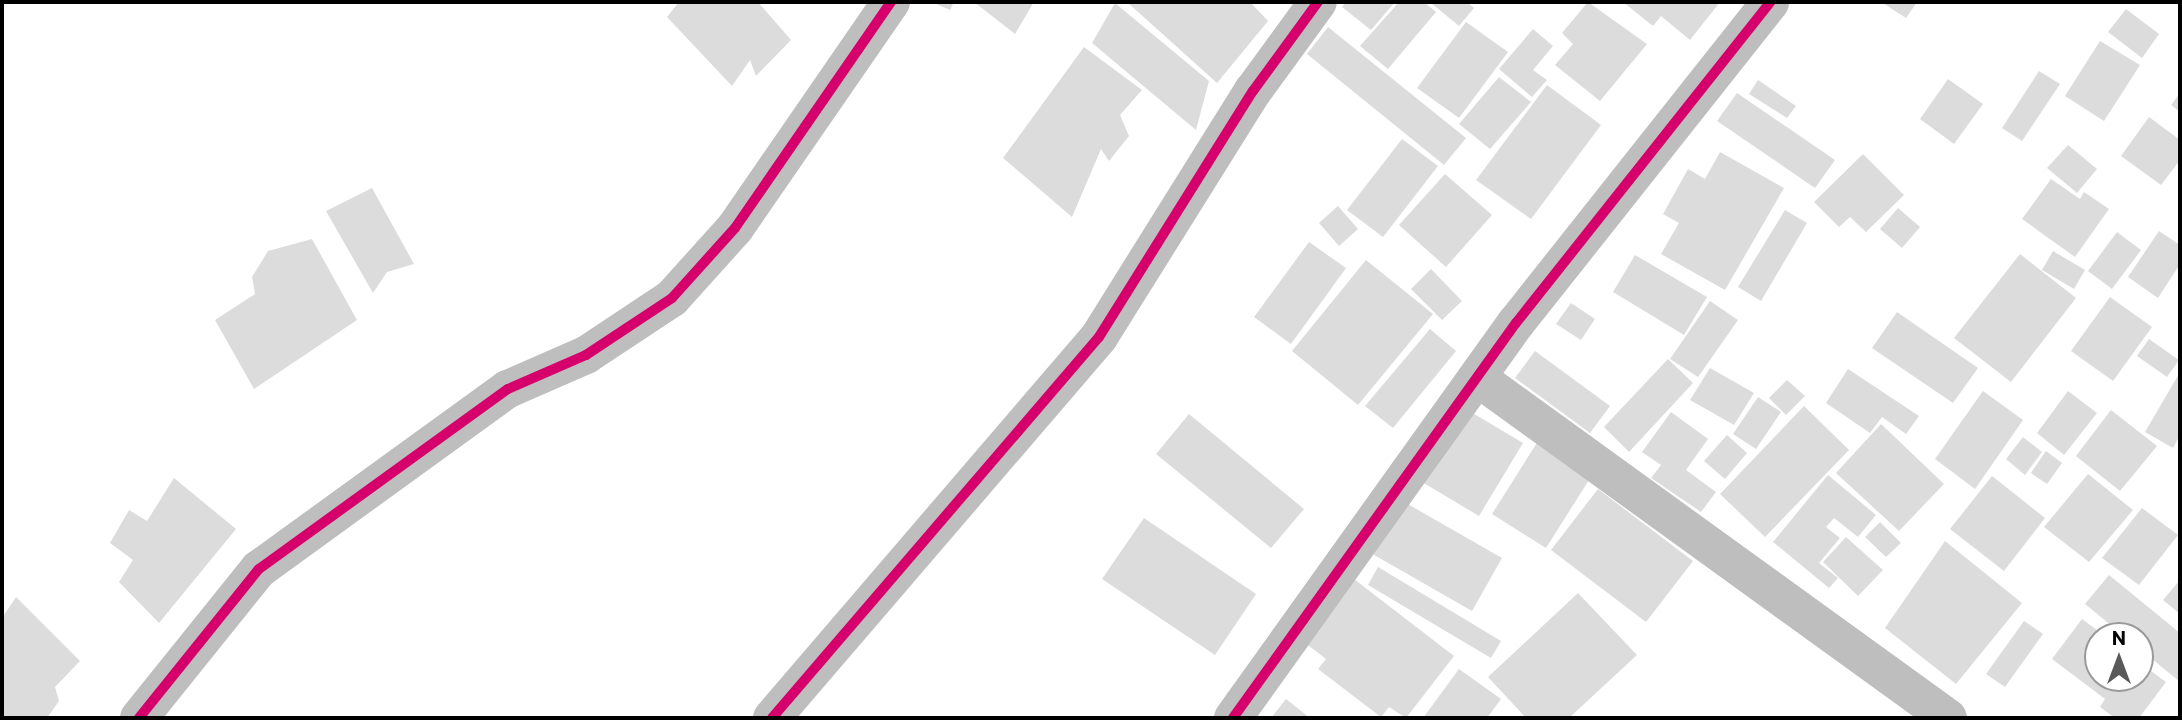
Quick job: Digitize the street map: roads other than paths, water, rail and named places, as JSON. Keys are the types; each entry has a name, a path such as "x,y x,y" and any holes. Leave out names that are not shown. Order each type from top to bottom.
{"street":[{"path":"139,718 259,569 508,388 586,355 672,298 735,228 891,2"},
{"path":"772,718 1098,337 1253,91 1318,2"},
{"path":"1233,718 1478,378 1770,2"},
{"path":"1478,378 1948,718"}]}
